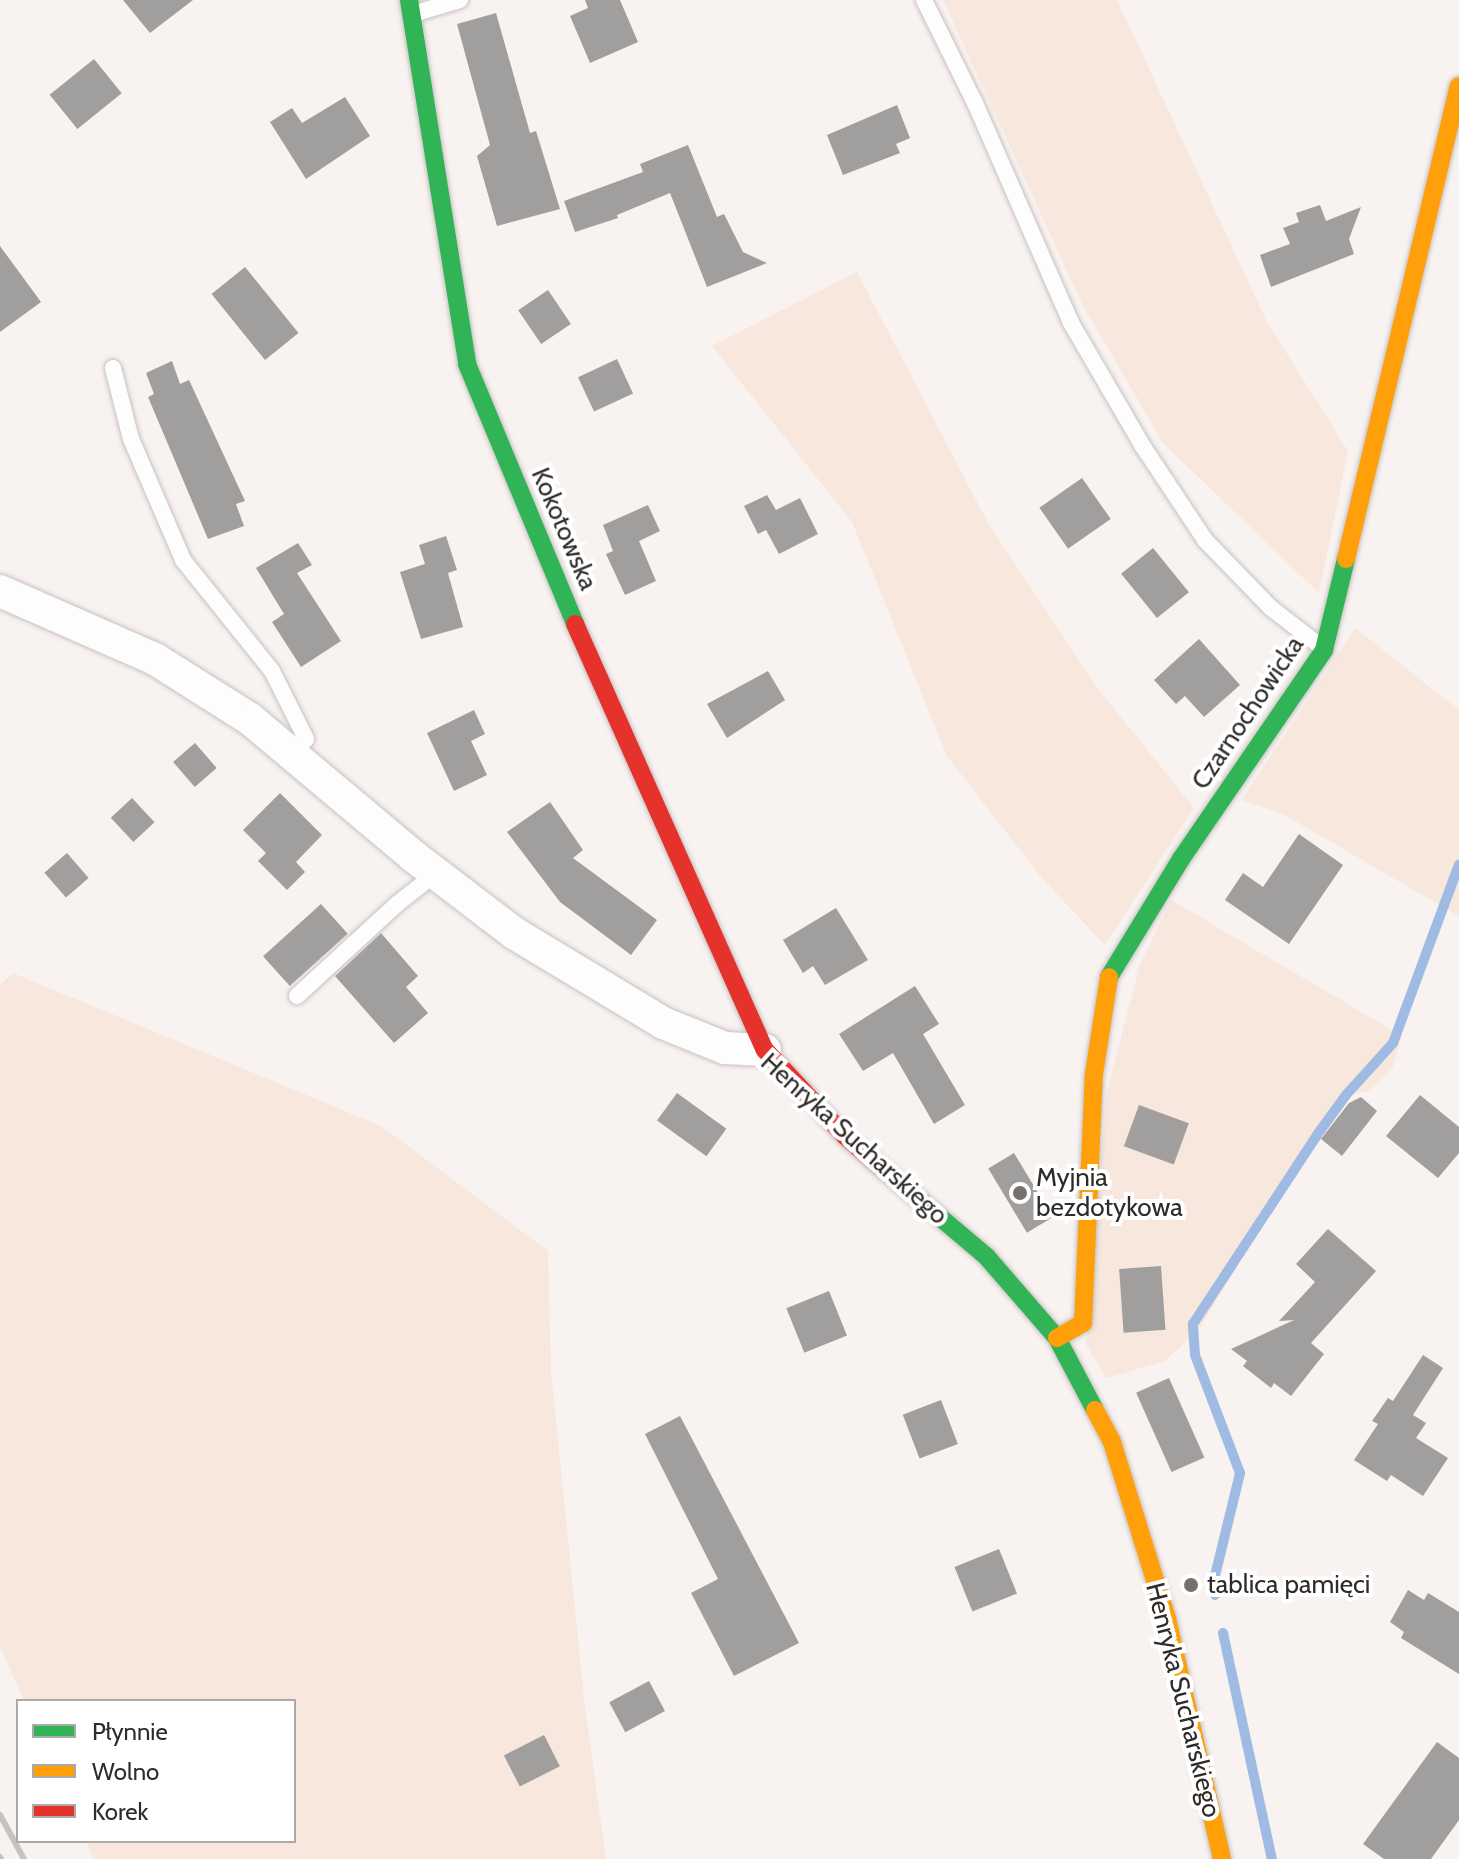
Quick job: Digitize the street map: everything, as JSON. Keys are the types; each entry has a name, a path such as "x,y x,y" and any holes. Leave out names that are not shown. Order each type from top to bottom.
{"street":[{"name":"Kokotowska","path":"410,7 467,364 551,569 765,1050"},
{"name":"Czarnochowicka","path":"1057,1338 1083,1323 1094,1074 1110,973 1181,859 1324,650 1459,86"},
{"name":"Henryka Sucharskiego","path":"0,591 155,659 250,719 435,874 514,933 663,1023 725,1048 765,1050 845,1136 986,1256 1057,1338 1112,1442 1167,1619 1222,1859"}],"lane":[{"path":"410,7 460,0"},
{"path":"924,0 975,103 1071,323 1142,445 1205,540 1271,608 1324,650"},
{"path":"113,368 131,439 183,560 272,671 306,739 294,753"},
{"path":"297,996 435,874"}],"shaded area":[{"path":"943,0 1117,0 1267,322 1348,451 1319,593 1163,443 1081,302"},
{"path":"857,272 989,525 1095,685 1194,808 1105,945 1040,876 947,756 852,522 712,346"},
{"path":"1355,628 1459,710 1459,916 1281,813 1242,800"},
{"path":"1171,900 1402,1036 1392,1069 1368,1091 1354,1093 1297,1168 1200,1328 1165,1361 1107,1378 1086,1345 1107,1093 1139,967"},
{"path":"13,973 381,1126 548,1251 551,1371 585,1707 606,1859 94,1859 87,1843 296,1843 296,1699 23,1699 0,1646 0,985"}],"building":[{"path":"123,0 193,0 150,33"},
{"path":"585,0 620,0 638,42 590,63 570,16 588,8"},
{"path":"496,13 530,133 536,131 560,209 497,226 477,156 490,145 457,24"},
{"path":"94,59 122,93 77,129 50,95"},
{"path":"345,97 370,136 306,179 270,122 292,108 302,123"},
{"path":"897,105 910,138 896,144 900,153 843,175 827,135"},
{"path":"688,145 717,217 724,214 743,252 767,263 707,287 670,193 617,215 618,218 575,232 564,201 643,172 640,164"},
{"path":"1320,205 1326,221 1361,207 1349,239 1354,254 1271,287 1260,255 1290,244 1283,228 1299,222 1296,213"},
{"path":"0,246 41,302 0,332"},
{"path":"245,267 298,333 265,360 212,294"},
{"path":"548,290 571,324 541,344 518,310"},
{"path":"617,359 633,393 594,412 578,377"},
{"path":"172,361 180,384 189,380 245,501 236,504 244,526 208,539 148,397 154,394 146,373"},
{"path":"1082,478 1111,519 1068,549 1039,508"},
{"path":"767,495 776,510 800,498 818,534 779,554 766,530 758,534 744,506"},
{"path":"648,505 660,531 639,541 656,581 625,595 606,554 613,551 603,525"},
{"path":"446,536 457,570 448,573 463,627 421,639 400,572 425,564 419,545"},
{"path":"298,543 312,565 297,573 341,641 301,667 272,622 284,614 256,568"},
{"path":"1153,548 1189,592 1157,618 1121,574"},
{"path":"1199,639 1240,685 1204,717 1185,696 1176,704 1154,680"},
{"path":"768,671 785,700 727,738 707,704"},
{"path":"474,710 485,734 471,741 487,775 454,791 427,733"},
{"path":"195,743 217,768 195,787 173,762"},
{"path":"280,793 322,835 296,862 305,872 287,890 258,861 266,853 243,830"},
{"path":"132,798 155,822 133,842 111,818"},
{"path":"550,802 583,850 573,858 657,920 631,955 560,902 507,832"},
{"path":"1299,834 1343,865 1289,944 1225,900 1243,873 1263,887"},
{"path":"67,853 89,878 66,898 44,873"},
{"path":"321,904 348,934 290,986 263,956"},
{"path":"836,908 868,960 825,985 813,966 803,973 783,940"},
{"path":"381,933 418,976 406,987 428,1013 394,1043 335,976"},
{"path":"915,986 939,1024 923,1034 965,1105 934,1124 893,1053 863,1071 839,1034"},
{"path":"677,1093 726,1129 706,1156 657,1121"},
{"path":"1420,1095 1459,1127 1459,1153 1438,1178 1386,1136"},
{"path":"1361,1097 1377,1111 1342,1156 1321,1139 1349,1103"},
{"path":"1139,1105 1189,1123 1174,1164 1124,1146"},
{"name":"Myjnia bezdotykowa","path":"1014,1153 1053,1217 1027,1233 988,1168"},
{"path":"1328,1229 1376,1271 1311,1343 1324,1354 1291,1396 1274,1383 1271,1388 1243,1366 1247,1361 1231,1349 1294,1320 1279,1321 1315,1282 1296,1264"},
{"path":"1161,1266 1165,1330 1124,1333 1119,1269"},
{"path":"829,1291 847,1336 804,1353 786,1308"},
{"path":"1423,1355 1443,1368 1413,1415 1426,1423 1416,1438 1448,1458 1423,1496 1391,1475 1387,1481 1354,1460 1378,1424 1372,1421 1388,1398 1393,1401"},
{"path":"1169,1378 1204,1457 1171,1472 1136,1393"},
{"path":"941,1400 958,1444 920,1459 903,1415"},
{"path":"680,1416 799,1643 734,1676 691,1593 718,1579 645,1434"},
{"path":"999,1549 1017,1594 972,1611 954,1567"},
{"path":"1408,1590 1424,1600 1428,1593 1459,1612 1459,1674 1401,1638 1404,1632 1390,1622"},
{"path":"649,1681 665,1711 625,1732 609,1702"},
{"path":"544,1735 560,1766 520,1787 504,1755"},
{"path":"1437,1742 1459,1758 1459,1820 1431,1859 1384,1859 1363,1844"}],"waterway":[{"path":"1215,1595 1213,1584 1240,1473 1195,1355 1193,1324 1317,1135 1346,1095 1393,1043 1459,865"},
{"path":"1223,1633 1272,1859"}],"railway":[{"path":"0,1815 24,1859"}],"traffic: fast":[{"path":"409,0 467,364 575,624"},
{"path":"1109,977 1181,859 1324,650 1346,559"},
{"path":"877,1164 986,1256 1057,1338 1095,1410"}],"traffic: slow":[{"path":"1346,559 1459,86"},
{"path":"1057,1338 1083,1323 1094,1074 1109,977"},
{"path":"1095,1410 1112,1442 1167,1619 1222,1859"}],"traffic: jam":[{"path":"575,624 765,1050 845,1136 877,1164"}],"place":[{"name":"Myjnia bezdotykowa","path":"1020,1193"},
{"name":"tablica pamięci","path":"1191,1585"}]}
